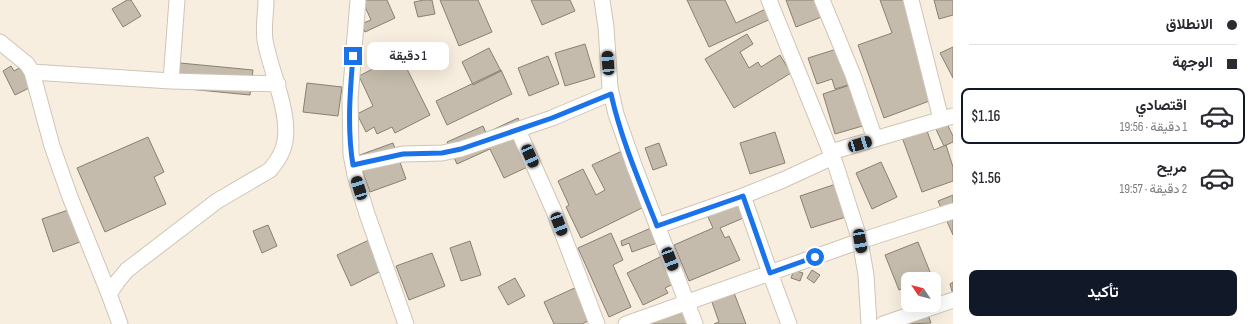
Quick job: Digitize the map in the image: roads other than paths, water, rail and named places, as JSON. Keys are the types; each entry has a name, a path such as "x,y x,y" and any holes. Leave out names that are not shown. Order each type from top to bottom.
{"street":[{"path":"171,81 177,0"},
{"path":"109,294 127,270 217,201 264,174 275,164 284,148 285,120 278,84 265,39 266,0"},
{"path":"358,0 350,99 350,139 353,165 367,214 406,324"},
{"path":"602,0 605,16 611,94 616,114 635,168 695,324"},
{"path":"769,0 832,154 860,241 866,275 869,324"},
{"path":"822,0 850,69 875,139"},
{"path":"657,226 743,196 783,180 832,154 875,139 947,118 911,0"},
{"path":"0,42 27,64 32,72 52,146 70,197 120,324"},
{"path":"32,72 171,81 278,84"},
{"path":"353,165 403,154 451,152 552,118 611,94"},
{"path":"518,130 554,211 597,324"},
{"path":"743,196 789,324"},
{"path":"626,324 860,241 953,211"},
{"path":"883,324 953,300"}]}
